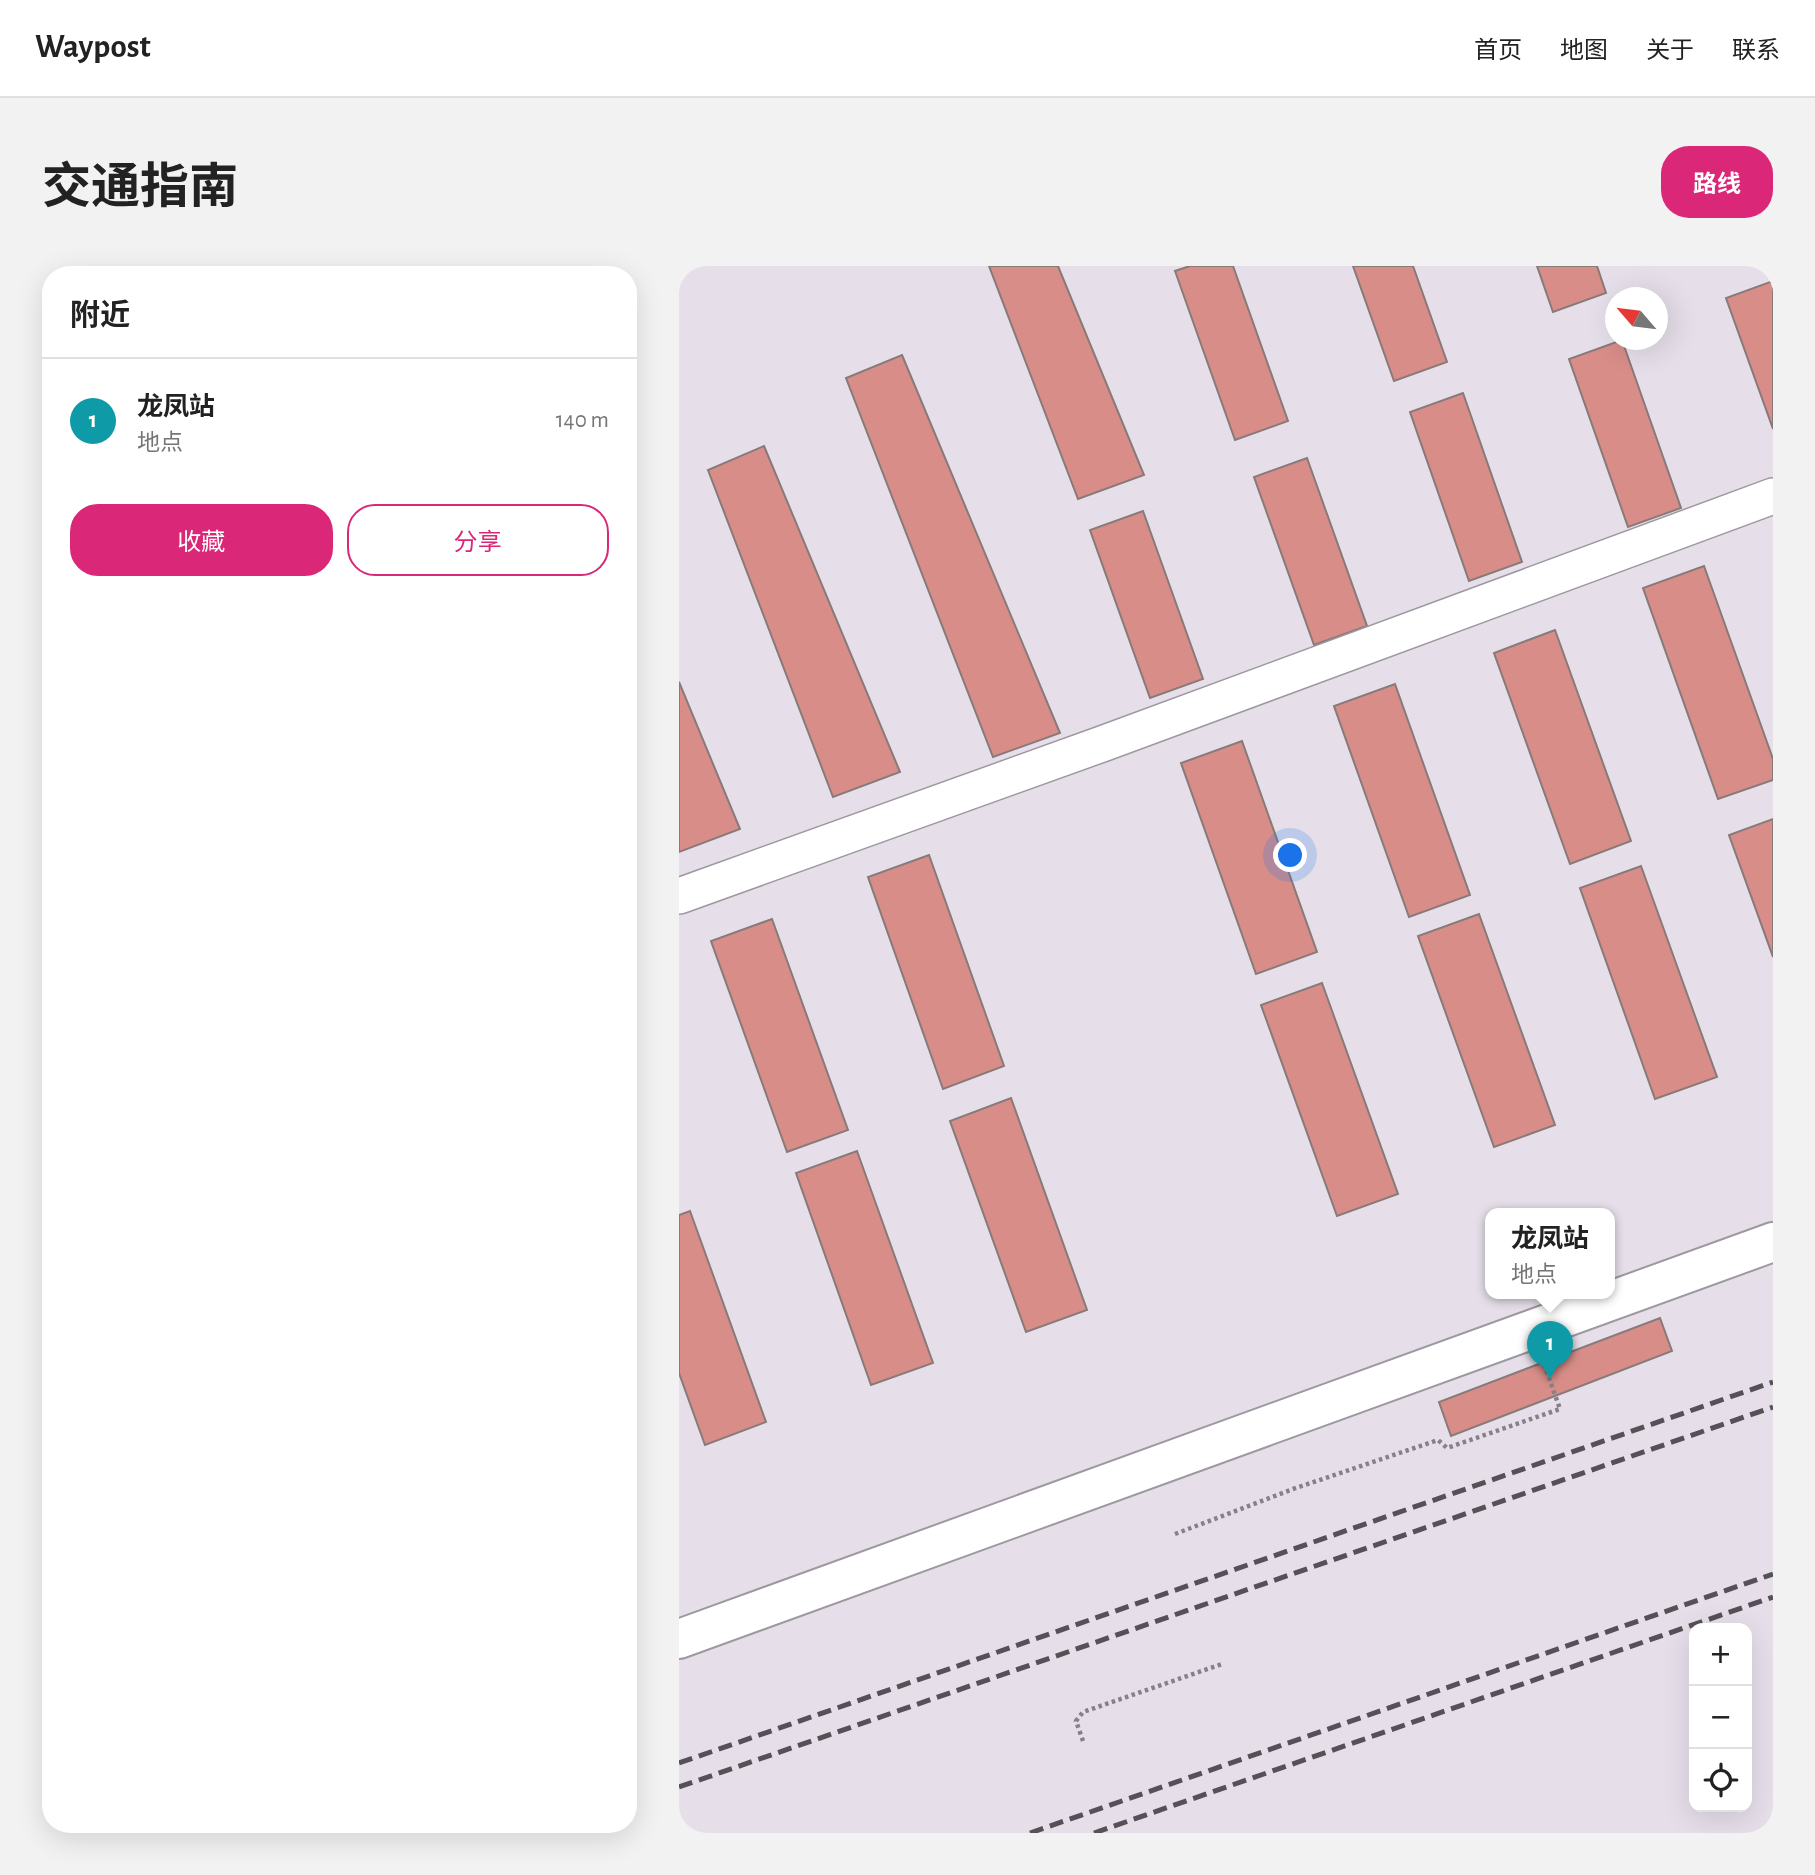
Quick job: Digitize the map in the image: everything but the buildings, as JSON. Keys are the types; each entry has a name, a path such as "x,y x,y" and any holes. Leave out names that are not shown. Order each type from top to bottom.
{"street":[{"path":"679,895 1102,744 1773,496"},
{"path":"679,1639 1773,1242"}],"path":[{"path":"1175,1534 1293,1489 1438,1440 1447,1448 1560,1409 1530,1330"},
{"path":"1083,1741 1076,1721 1083,1712 1222,1664"}],"railway":[{"path":"679,1763 1773,1382"},
{"path":"679,1787 1773,1407"},
{"path":"1030,1833 1773,1574"},
{"path":"1094,1833 1773,1597"}],"place":[{"name":"龙凤站","path":"1550,1379"}]}
